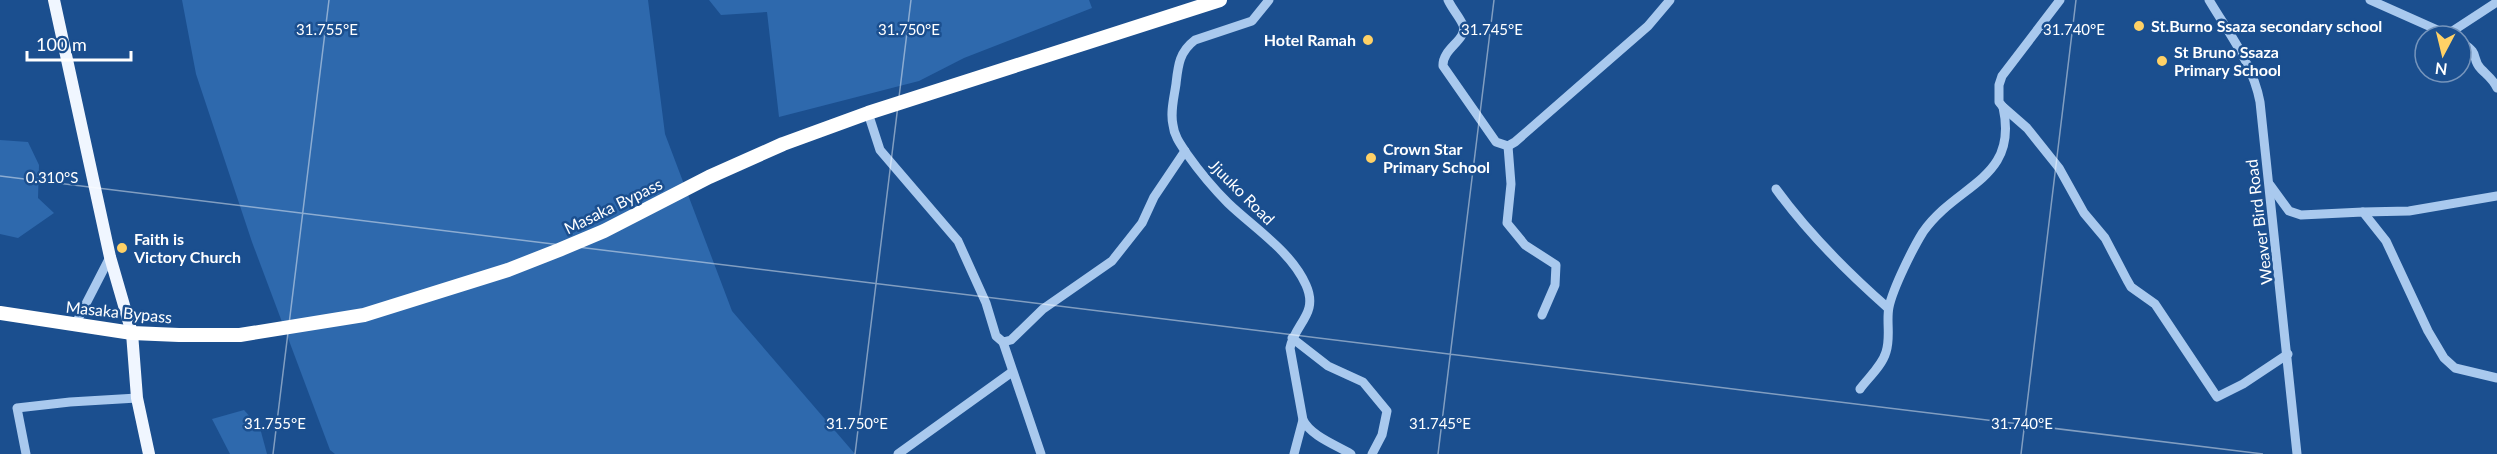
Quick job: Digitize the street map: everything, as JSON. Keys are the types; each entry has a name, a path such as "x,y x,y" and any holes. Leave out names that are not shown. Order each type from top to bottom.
{"highway":[{"name":"Masaka Bypass","path":"0,313 132,333 240,335 364,315 508,270 559,250 604,231 736,164 783,144 868,113 1220,0"}],"main road":[{"path":"54,0 110,257 132,333 137,398 149,454"}],"street":[{"name":"Jjuuko Road","path":"1269,0 1252,21 1195,40 1182,53 1172,117 1173,128 1200,173 1228,203 1293,264 1306,285 1310,301 1309,313 1292,338"},
{"path":"1448,0 1463,26 1463,32 1444,54 1443,66 1496,142 1508,146 1609,62 1648,26 1671,0"},
{"path":"1860,389 1880,364 1887,351 1888,308 1923,233 1945,207 1988,174 1998,162 2007,125 1998,94 2002,76 2060,0"},
{"name":"Weaver Bird Road","path":"2209,0 2242,54 2257,85 2288,354 2297,454"},
{"path":"2370,0 2424,24"},
{"path":"2465,24 2497,2"},
{"path":"2473,51 2480,68 2495,79 2497,88"},
{"path":"2002,107 2027,128 2059,168 2073,196 2110,247 2127,280 2132,287 2155,304 2217,397 2243,384 2288,354"},
{"path":"868,113 880,150 958,241 986,303 996,336 1003,342 1041,454"},
{"path":"1508,146 1511,184 1507,223 1525,244 1556,265 1555,285 1542,315"},
{"path":"1003,342 1011,340 1043,309 1112,261 1142,223 1154,197 1185,151"},
{"path":"2268,183 2289,211 2301,215 2409,211 2497,196"},
{"path":"1776,189 1804,225 1849,274 1888,308"},
{"path":"2363,212 2386,241 2428,331 2444,358 2455,368 2497,378"},
{"path":"75,325 110,257"},
{"path":"1351,454 1307,427 1290,348 1292,338 1328,366 1363,382 1387,411 1382,435 1372,454"},
{"path":"903,452 1012,372"},
{"path":"26,454 17,408 137,398"},
{"path":"1294,454 1304,420"}],"shaded area":[{"path":"182,0 648,0 665,134 732,311 855,454 335,454 330,450 252,242 196,74"},
{"path":"709,0 1089,0 1092,8 964,58 919,81 779,117 767,12 721,15"},
{"path":"0,140 28,142 39,165 38,198 54,213 18,238 0,234"},
{"path":"244,410 260,428 267,454 230,454 212,419"}],"place":[{"name":"St.Burno Ssaza secondary school","path":"2139,26"},
{"name":"Hotel Ramah","path":"1368,40"},
{"name":"St Bruno Ssaza Primary School","path":"2162,61"},
{"name":"Crown Star Primary School","path":"1371,158"},
{"name":"Faith is Victory Church","path":"122,248"}]}
